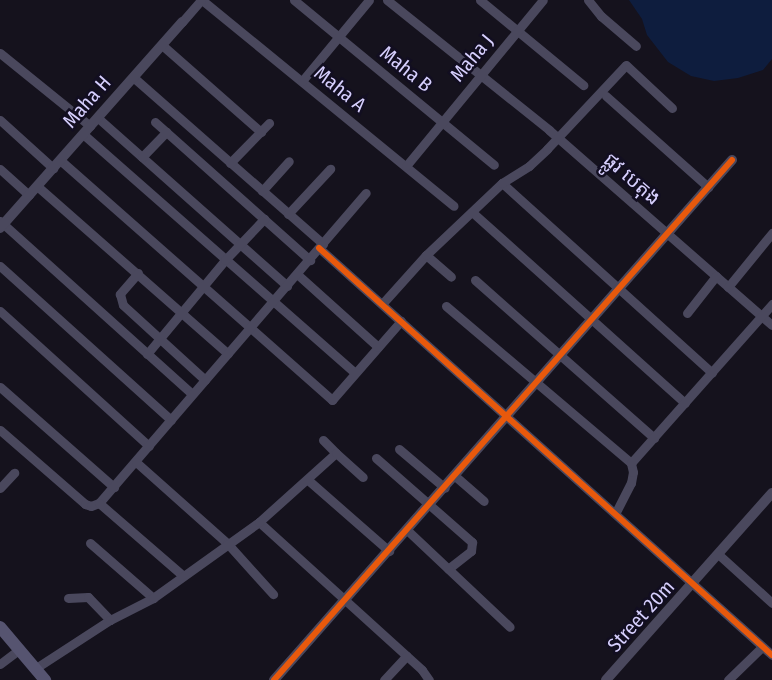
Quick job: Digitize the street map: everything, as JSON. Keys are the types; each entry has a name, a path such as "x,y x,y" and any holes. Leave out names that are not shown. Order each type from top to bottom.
{"main road":[{"path":"0,627 45,680"}],"street":[{"name":"Maha H","path":"1,224 202,0"},
{"name":"Maha A","path":"202,0 454,206"},
{"name":"Maha B","path":"294,0 495,165"},
{"path":"302,81 369,0"},
{"name":"ផ្លូវ បេតុង","path":"387,0 553,134 772,325"},
{"path":"480,0 583,85"},
{"name":"Maha J","path":"406,166 543,0"},
{"path":"588,0 601,16 636,46"},
{"path":"162,45 261,132"},
{"path":"1,55 86,130 225,260 355,373"},
{"path":"382,304 426,255 502,183 529,166 553,134 626,65 672,108"},
{"path":"133,77 288,214 400,321 772,655"},
{"path":"606,96 708,187"},
{"path":"98,118 287,286"},
{"path":"0,120 204,285 332,400 400,321"},
{"path":"155,122 310,260"},
{"path":"230,163 269,123"},
{"path":"142,158 166,132"},
{"path":"274,680 732,160"},
{"path":"262,191 290,161"},
{"path":"0,169 29,195"},
{"path":"288,214 330,169"},
{"path":"502,183 712,373"},
{"path":"37,186 228,354"},
{"path":"0,430 86,504 91,506 99,503 366,193"},
{"path":"472,212 685,403"},
{"path":"147,354 225,260 264,219"},
{"path":"1,224 192,394"},
{"path":"728,287 772,233"},
{"path":"426,255 451,277"},
{"path":"0,266 171,420"},
{"path":"138,273 119,298 128,311 158,340 205,380"},
{"path":"297,274 378,347"},
{"path":"687,313 716,276"},
{"path":"475,280 654,438"},
{"path":"631,463 772,304"},
{"path":"446,306 631,463 633,472 631,483 616,513"},
{"path":"0,311 149,446"},
{"path":"0,387 114,487"},
{"path":"323,440 363,477"},
{"path":"399,449 445,488"},
{"path":"36,668 110,620 153,598 259,522 336,453"},
{"path":"376,458 429,506 469,538 473,545 469,553 448,569"},
{"path":"136,462 227,543 273,594"},
{"path":"0,488 14,473"},
{"path":"455,476 484,501"},
{"path":"308,480 389,551"},
{"name":"Street 20m","path":"606,680 771,497"},
{"path":"99,503 183,575"},
{"path":"259,522 300,561 346,599 422,670 429,680"},
{"path":"407,530 510,627"},
{"path":"90,543 153,598"},
{"path":"718,554 772,603"},
{"path":"68,598 88,597 110,620"},
{"path":"728,680 762,646"},
{"path":"0,664 20,649"},
{"path":"384,680 406,656"}],"water":[{"path":"629,0 772,0 772,59 763,70 738,78 714,81 691,76 668,62 647,35 642,19"}],"cycle path":[{"path":"274,680 732,160"},
{"path":"319,248 772,655"}]}
